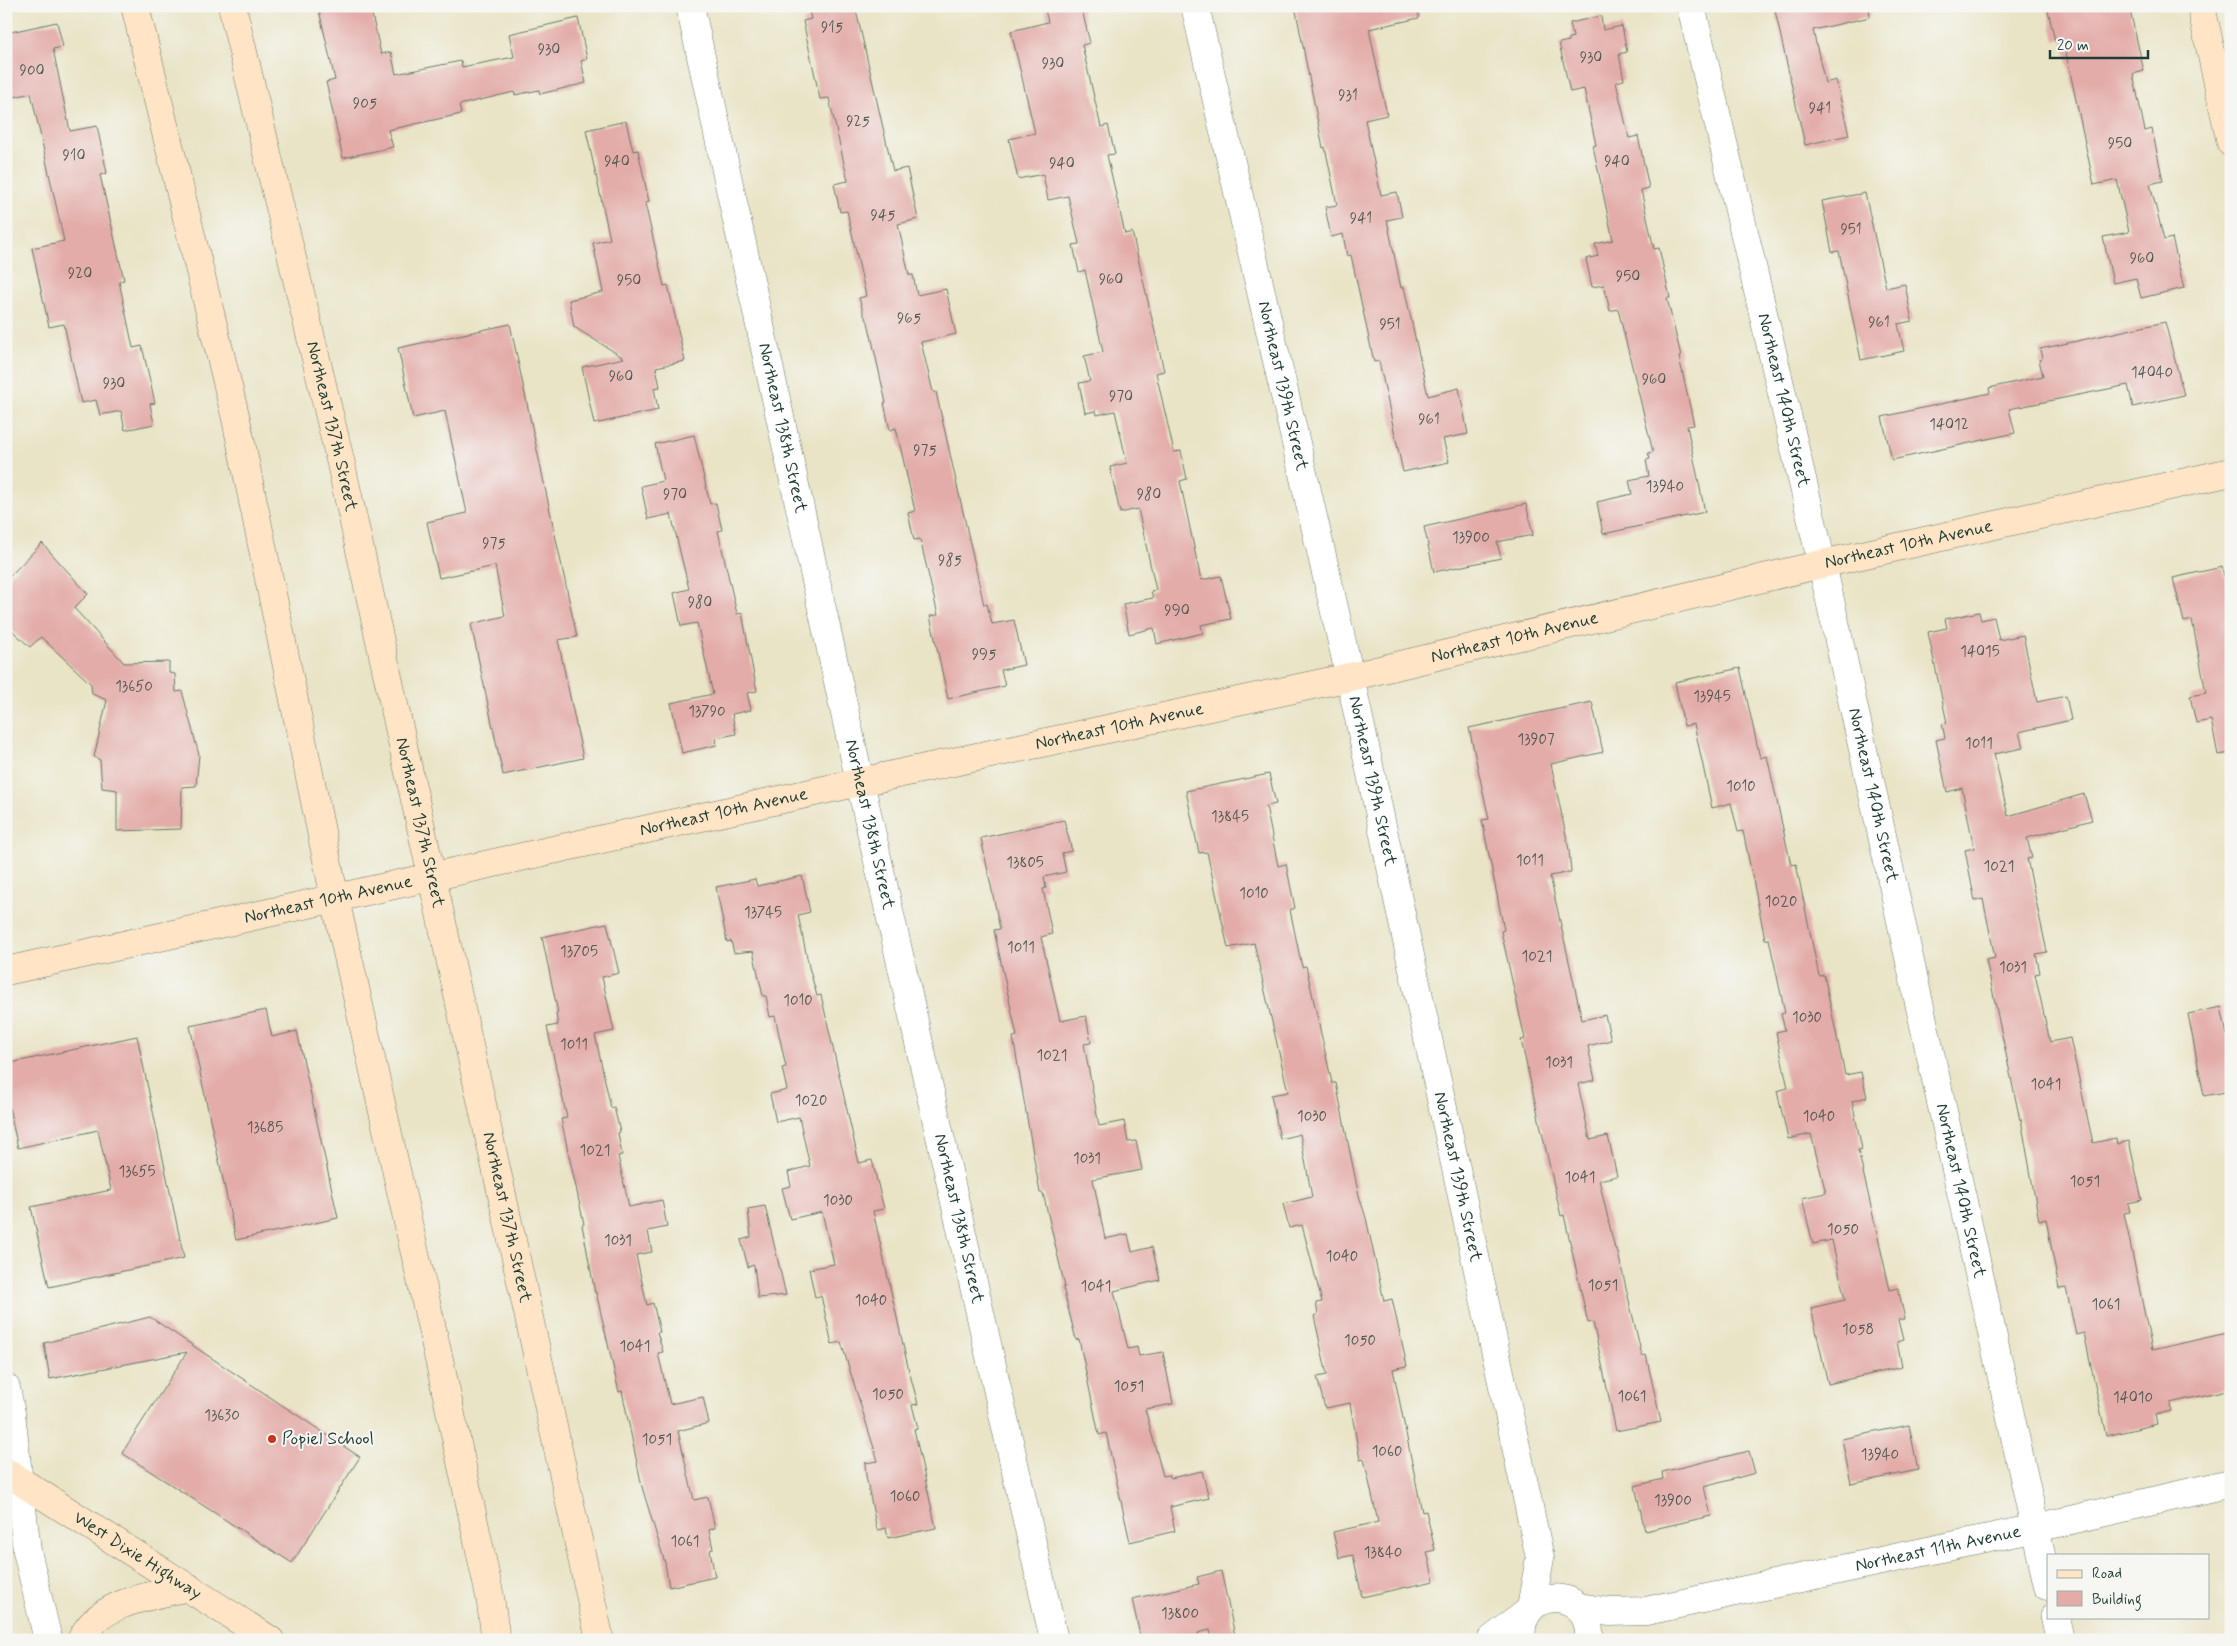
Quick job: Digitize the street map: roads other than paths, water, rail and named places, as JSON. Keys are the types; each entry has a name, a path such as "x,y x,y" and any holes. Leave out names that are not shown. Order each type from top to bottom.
{"street":[{"path":"135,6 236,419 335,899 442,1373 490,1597 496,1640"},
{"name":"Northeast 137th Street","path":"232,6 339,455 600,1640"},
{"name":"Northeast 138th Street","path":"690,6 860,782 1054,1640"},
{"name":"Northeast 139th Street","path":"1195,6 1350,677 1540,1558 1530,1609 1522,1621 1522,1640"},
{"name":"Northeast 140th Street","path":"1691,6 1822,564 2047,1581"},
{"path":"2201,6 2231,143"},
{"name":"Northeast 10th Avenue","path":"6,971 860,782 1350,677 1822,564 2231,472"},
{"path":"6,1388 13,1476 27,1550 48,1640"},
{"name":"West Dixie Highway","path":"13,1476 270,1640"},
{"name":"Northeast 11th Avenue","path":"1530,1609 1546,1599 1558,1597 1576,1605 1609,1612 1646,1611 2036,1528 2231,1483"},
{"name":"Northeast 139th Street","path":"1540,1558 1586,1616 1589,1640"},
{"path":"81,1640 91,1625 108,1609 188,1587"},
{"path":"1491,1640 1530,1609"},
{"name":"Northeast 11th Avenue","path":"1596,1640 1611,1627 1646,1611"},
{"path":"2055,1618 2060,1640"}],"place":[{"name":"Popiel School","path":"272,1439"}]}
